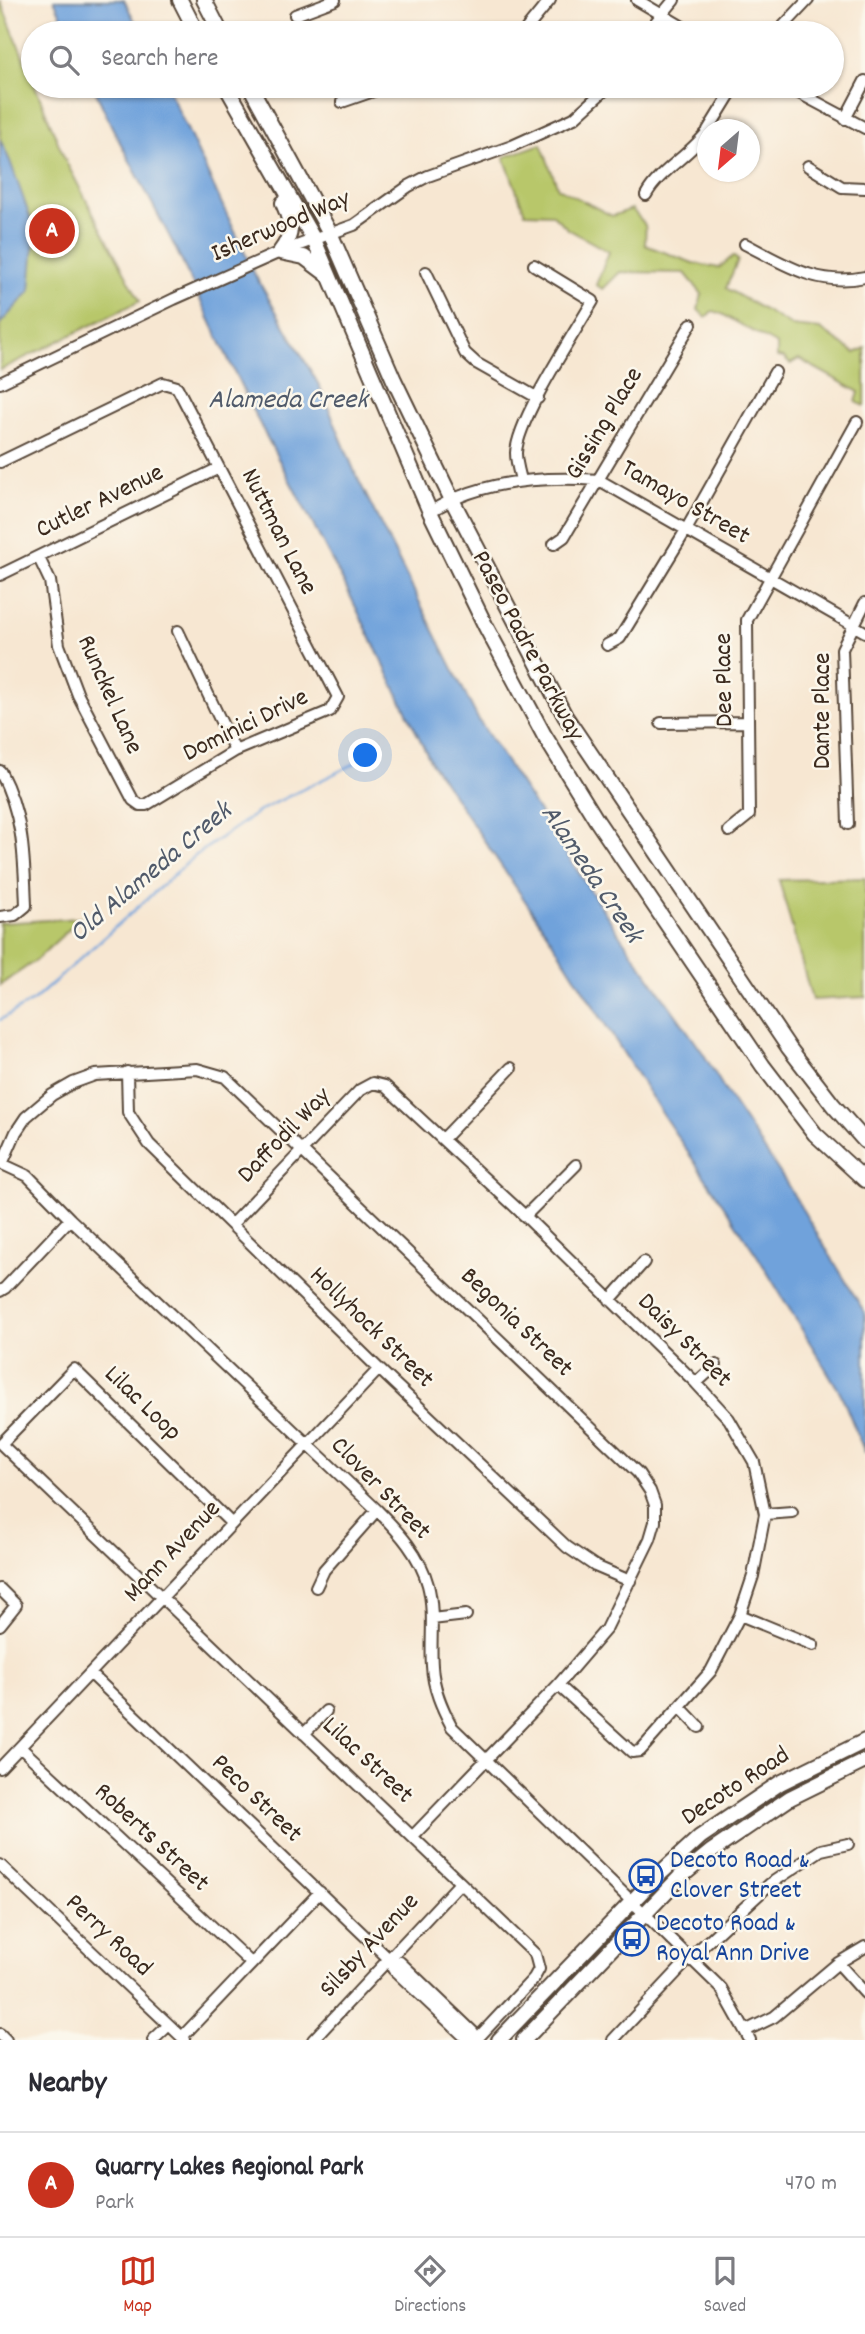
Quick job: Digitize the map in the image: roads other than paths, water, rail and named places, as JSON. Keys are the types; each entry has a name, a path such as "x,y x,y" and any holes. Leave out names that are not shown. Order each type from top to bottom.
{"main road":[{"path":"180,0 191,21"},
{"path":"204,0 215,21"},
{"name":"Paseo Padre Parkway","path":"233,98 314,240 430,512 486,627 544,735 597,821 763,1066 816,1134 864,1177"},
{"name":"Paseo Padre Parkway","path":"257,98 331,235 394,380 451,498 565,716 789,1048 865,1141"},
{"path":"261,148 291,219 292,232 279,252 304,257 329,275"},
{"name":"Decoto Road","path":"499,2040 632,1901 700,1837 780,1783 865,1741"},
{"name":"Decoto Road","path":"524,2040 679,1878 751,1822 790,1798 865,1761"}],"street":[{"path":"295,15 335,0"},
{"path":"533,21 550,0"},
{"path":"637,0 671,21"},
{"path":"656,21 674,0"},
{"path":"788,21 808,0"},
{"path":"845,119 865,82"},
{"path":"342,102 354,98"},
{"name":"Isherwood Way","path":"0,383 180,296 279,252 354,225 409,186 428,176 512,146 574,118 596,98"},
{"path":"715,119 728,98"},
{"path":"807,98 865,128"},
{"path":"646,195 651,186 697,142"},
{"path":"808,166 842,187 865,188"},
{"path":"745,244 817,279 865,277"},
{"path":"521,480 516,455 519,436 593,301 534,265"},
{"path":"426,272 466,353 476,363 538,398"},
{"name":"Gissing Place","path":"554,544 564,537 691,324"},
{"path":"607,645 620,638 686,530 775,372"},
{"name":"Nuttman Lane","path":"0,462 163,383 177,387 338,697 334,706"},
{"name":"Dee Place","path":"729,831 749,815 747,620 857,422"},
{"name":"Cutler Avenue","path":"0,575 219,468"},
{"name":"Tamayo Street","path":"430,512 451,498 521,480 562,477 598,480 865,632"},
{"name":"Runckel Lane","path":"38,558 50,581 59,645 79,695 133,800 140,805"},
{"name":"Dante Place","path":"848,824 842,649 865,603"},
{"path":"178,631 235,751"},
{"name":"Dominici Drive","path":"140,805 146,805 235,751 330,711 334,706"},
{"path":"661,723 748,722"},
{"path":"0,771 8,787 23,838 26,906 15,915 0,917"},
{"name":"Begonia Street","path":"1,1163 26,1117 52,1095 73,1083 95,1075 197,1069 225,1077 638,1473 650,1491 655,1522 650,1539 606,1629 558,1685 413,1836"},
{"path":"443,1139 511,1069"},
{"name":"Hollyhock Street","path":"127,1072 128,1112 149,1143 379,1369 566,1547 595,1566 630,1581"},
{"name":"Daisy Street","path":"373,1083 385,1086 443,1139 696,1383 729,1419 754,1462 765,1514 752,1576 740,1615 711,1671 680,1707 640,1751 632,1752 558,1685"},
{"name":"Daffodil Way","path":"232,1224 360,1090 373,1083"},
{"name":"Clover Street","path":"1,1163 28,1176 403,1537 418,1560 428,1584 432,1619 432,1669 441,1705 452,1727 721,1988 747,2036"},
{"path":"525,1216 576,1165"},
{"path":"0,1291 70,1219"},
{"path":"610,1300 644,1262"},
{"path":"696,1383 716,1365"},
{"name":"Lilac Loop","path":"161,1598 1,1444 74,1369 231,1523"},
{"name":"Mann Avenue","path":"0,1768 379,1369"},
{"path":"316,1587 324,1570 377,1510"},
{"path":"765,1514 792,1512"},
{"path":"0,1589 16,1605 0,1625"},
{"name":"Lilac Street","path":"161,1598 535,1954 539,1969 534,1978 474,2040"},
{"path":"432,1619 466,1615"},
{"path":"740,1615 813,1645"},
{"name":"Peco Street","path":"90,1673 390,1960 393,1969 466,2039 474,2040"},
{"path":"680,1707 699,1727"},
{"path":"304,1734 326,1711"},
{"name":"Roberts Street","path":"20,1747 251,1963"},
{"path":"613,2040 691,1957 770,1884 821,1850 848,1844"},
{"name":"Perry Road","path":"0,1865 184,2038"},
{"name":"Silsby Avenue","path":"313,2040 460,1883"},
{"path":"184,2038 320,1892"},
{"path":"747,2036 838,1963 865,1947"},
{"path":"838,1963 865,1993"},
{"path":"153,2040 169,2025"},
{"path":"0,2034 6,2040"}],"water":[{"path":"54,0 124,0 135,21 64,21"},
{"name":"Alameda Creek","path":"99,98 173,98 255,275 320,387 356,475 478,719 621,937 703,1053 784,1179 865,1313 865,1453 841,1394 758,1257 663,1115 547,933 432,764 345,585 254,413 175,247"},
{"path":"0,139 35,231 30,291 0,324"}],"waterway":[{"name":"Old Alameda Creek","path":"0,1020 34,1000 196,855 261,810 376,753"}],"place":[{"name":"Quarry Lakes Regional Park","path":"52,231"},
{"name":"Decoto Road & Clover Street","path":"646,1876"},
{"name":"Decoto Road & Royal Ann Drive","path":"632,1939"}]}
